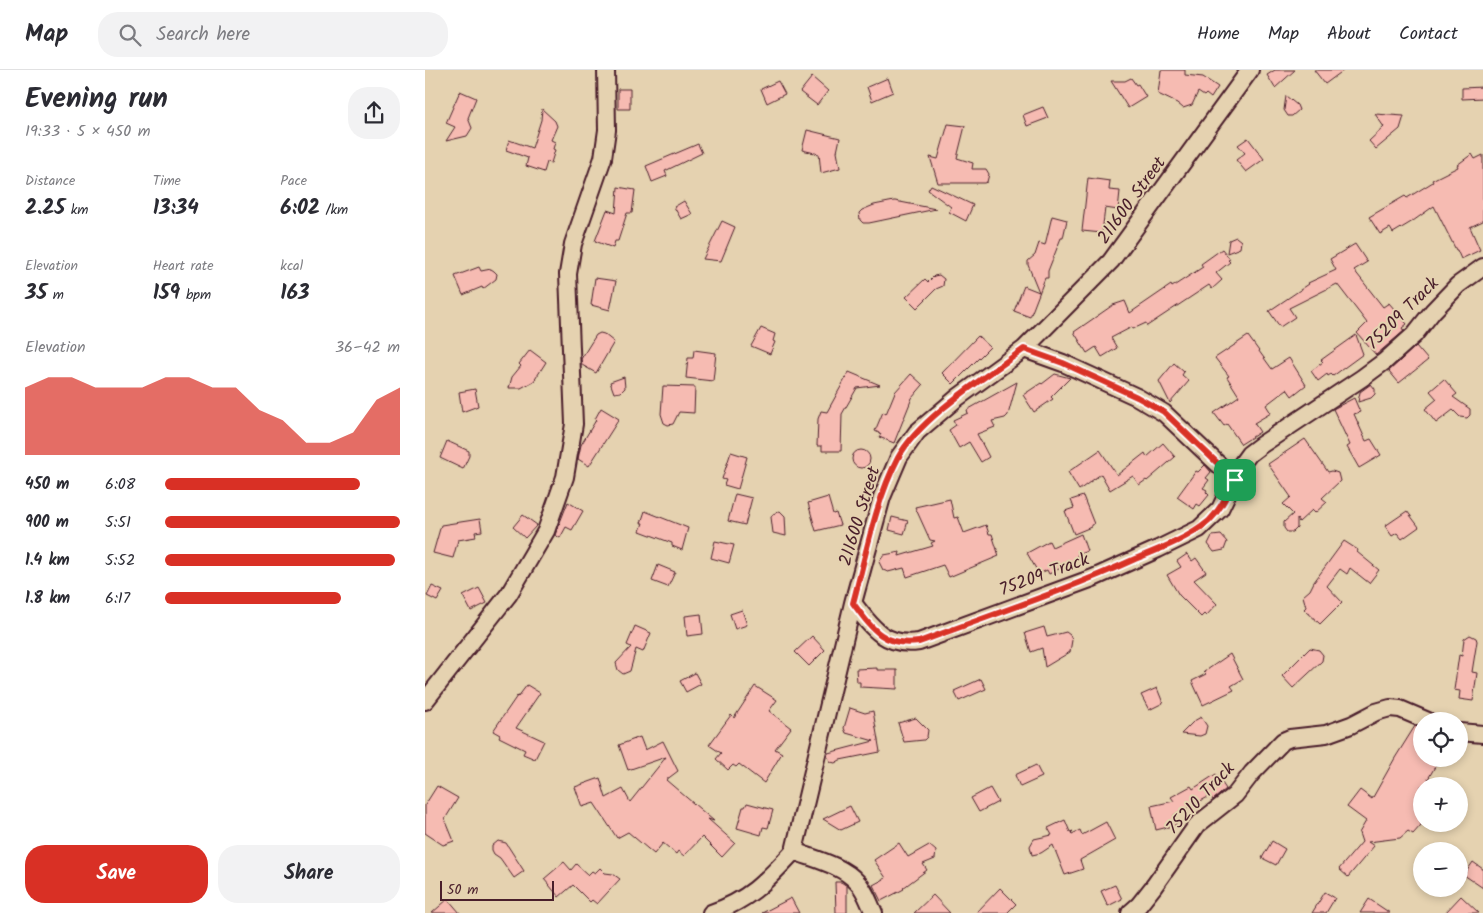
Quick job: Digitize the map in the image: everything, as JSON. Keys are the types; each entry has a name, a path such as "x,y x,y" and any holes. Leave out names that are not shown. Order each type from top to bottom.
{"street":[{"path":"425,701 509,594 546,531 565,477 574,424 568,274 573,244 603,158 607,130 606,70"},
{"name":"211600 Street","path":"711,913 750,895 794,850 853,603 882,497 899,457 917,432 957,398 1024,349 1111,261 1250,70"},
{"name":"75209 Track","path":"853,603 863,617 889,641 919,642 1093,578 1199,529 1220,509 1241,464 1249,454 1363,378 1385,361 1414,335 1433,311 1458,285 1483,267"},
{"path":"1024,349 1063,363 1137,397 1164,412 1235,480"},
{"name":"75210 Track","path":"1130,913 1154,886 1197,825 1231,799 1252,773 1283,741 1290,738 1326,734 1351,726 1376,712 1390,708 1400,709 1413,715"},
{"path":"1468,733 1483,734"},
{"path":"794,850 843,871 852,877 859,883 873,913"}],"building":[{"path":"1161,70 1185,70 1185,75 1203,77 1218,87 1211,98 1206,94 1204,96 1198,92 1192,105 1183,108 1158,94"},
{"path":"1275,70 1295,70 1275,88 1267,75"},
{"path":"1314,70 1344,70 1325,84"},
{"path":"812,77 828,91 817,105 800,92"},
{"path":"888,78 893,92 872,101 867,87"},
{"path":"1131,78 1136,85 1138,84 1146,97 1128,108 1111,81 1125,81"},
{"path":"778,81 785,94 767,103 761,89"},
{"path":"1483,87 1483,98 1462,99 1462,88"},
{"path":"618,89 630,89 630,109 618,109"},
{"path":"460,91 476,98 468,118 472,128 467,136 446,141 455,127 446,123"},
{"path":"1286,96 1297,105 1299,110 1292,116 1288,116 1284,110"},
{"path":"1043,107 1048,118 1027,126 1023,115"},
{"path":"542,109 555,121 557,126 551,140 555,142 553,149 555,150 551,163 547,162 544,172 526,166 528,158 506,150 509,140 532,148 541,120"},
{"path":"1375,114 1404,116 1400,129 1376,149 1369,141 1384,127"},
{"path":"948,124 965,126 957,158 973,163 972,169 986,169 989,174 987,182 938,183 930,157 938,159"},
{"path":"807,130 840,138 837,152 840,168 821,173 819,154 802,150"},
{"path":"1248,138 1264,159 1246,172 1236,160 1245,153 1238,145"},
{"path":"698,144 702,153 665,171 667,176 652,182 646,166"},
{"path":"1472,154 1475,159 1483,155 1483,221 1470,227 1480,250 1461,259 1434,206 1393,233 1390,228 1380,234 1369,217 1405,196 1407,198 1433,182 1432,180 1458,167 1457,165"},
{"path":"1088,178 1110,181 1109,190 1120,191 1118,210 1105,208 1102,233 1082,231"},
{"path":"931,185 973,205 966,221 949,212 951,207 928,190"},
{"path":"618,187 635,190 632,213 627,213 618,241 615,241 613,248 595,241 607,210 616,213"},
{"path":"684,201 692,214 681,219 674,207"},
{"path":"894,201 936,209 869,223 863,223 860,220 859,213 862,210 874,205"},
{"path":"1052,216 1067,220 1063,238 1061,238 1048,271 1048,278 1045,278 1030,317 1014,311 1024,286 1039,292 1028,261 1035,255 1039,243 1045,245"},
{"path":"722,221 735,227 721,261 703,259"},
{"path":"1236,237 1241,241 1240,248 1227,253 1229,240"},
{"path":"1355,244 1367,262 1354,270 1383,307 1389,303 1407,324 1402,328 1404,331 1376,355 1357,333 1367,323 1337,284 1289,308 1295,317 1280,327 1269,311 1308,283 1336,270 1330,259"},
{"path":"1222,249 1230,259 1228,260 1230,262 1216,273 1222,280 1212,289 1209,285 1147,326 1146,323 1133,329 1132,327 1111,338 1117,348 1102,357 1096,347 1087,353 1074,332 1113,305 1125,301 1130,313 1171,285 1172,287 1203,267 1201,264"},
{"path":"479,267 481,271 491,269 494,271 497,274 496,279 483,289 482,287 463,295 455,276"},
{"path":"939,275 944,279 943,286 936,289 917,308 906,297 925,279 928,282 934,276"},
{"path":"595,278 616,281 610,310 591,305"},
{"path":"761,328 775,334 773,341 775,342 770,354 751,346"},
{"path":"600,333 614,342 596,373 582,365 581,359 596,335"},
{"path":"1356,335 1363,354 1333,376 1331,374 1328,376 1327,374 1318,381 1311,371 1323,362 1321,360"},
{"path":"978,336 990,347 953,384 942,373"},
{"path":"1248,336 1272,369 1289,358 1306,385 1292,396 1287,389 1266,405 1271,413 1254,423 1260,432 1241,444 1227,424 1224,426 1214,413 1239,396 1227,377 1229,376 1215,358"},
{"path":"1416,346 1428,360 1399,383 1389,371"},
{"path":"530,350 546,362 534,381 521,388 509,388 512,377 521,366 519,364"},
{"path":"694,350 716,353 713,381 686,378 688,358 693,358"},
{"path":"1174,363 1184,372 1182,375 1189,381 1170,403 1159,381"},
{"path":"849,372 880,385 857,388 842,414 841,451 822,451 822,446 817,446 818,419 821,411 827,412"},
{"path":"911,374 923,385 912,398 894,443 879,437 881,434 875,431 883,412 886,414 895,392"},
{"path":"1055,374 1070,378 1051,397 1053,399 1034,412 1023,395"},
{"path":"624,377 625,388 621,392 614,393 610,382"},
{"path":"1444,379 1457,394 1453,397 1470,409 1470,415 1467,418 1460,417 1453,410 1436,423 1425,409 1437,399 1430,391"},
{"path":"1017,382 1008,415 1005,418 992,421 995,427 977,434 989,457 981,462 969,442 959,448 949,430 956,425 953,420 968,413 967,410"},
{"path":"1371,384 1375,389 1375,394 1371,398 1358,402 1360,392"},
{"path":"663,386 695,387 694,413 679,412 673,424 668,425 664,423 661,414"},
{"path":"475,389 478,406 462,412 459,392"},
{"path":"1354,398 1360,412 1354,414 1366,441 1371,439 1381,455 1359,468 1347,447 1350,445 1333,409"},
{"path":"601,408 619,419 589,466 578,459 581,445"},
{"path":"1305,439 1328,472 1338,473 1340,481 1322,498 1327,502 1315,513 1312,510 1299,522 1297,519 1297,528 1293,532 1287,532 1284,528 1284,522 1293,514 1283,504 1291,497 1268,464"},
{"path":"447,441 469,451 469,456 463,469 440,458"},
{"path":"1163,443 1175,457 1147,481 1139,485 1133,476 1110,490 1101,474 1079,490 1068,472 1100,450 1117,475 1145,453 1147,457"},
{"path":"861,450 867,453 870,459 867,465 861,468 855,465 852,459 855,453"},
{"path":"731,452 747,457 738,489 724,485 726,480 722,479"},
{"path":"1205,465 1211,472 1206,478 1209,480 1203,488 1207,490 1206,492 1209,495 1200,506 1197,504 1194,509 1177,497 1196,471 1198,472"},
{"path":"735,494 752,498 745,525 728,521"},
{"path":"1083,496 1094,524 1074,534 1065,511 1074,508 1071,500"},
{"path":"828,497 833,514 836,513 840,525 816,531 808,503"},
{"path":"950,499 954,518 958,517 964,533 986,525 989,534 992,534 999,556 949,577 943,565 907,577 904,568 888,572 883,570 879,562 884,555 900,552 899,556 933,546 931,543 935,541 930,540 915,507"},
{"path":"568,502 583,511 572,530 566,527 560,538 555,535"},
{"path":"645,511 688,528 682,550 672,546 672,543 640,531"},
{"path":"780,511 785,516 786,536 773,533 771,517"},
{"path":"1407,511 1419,527 1402,539 1397,533 1392,536 1385,526"},
{"path":"523,515 537,525 525,538 513,527"},
{"path":"892,517 908,521 904,534 889,530"},
{"path":"480,519 482,531 475,532 476,537 458,540 453,558 433,553 441,525"},
{"path":"1081,534 1087,551 1077,555 1078,559 1049,574 1047,570 1039,574 1027,553 1049,541 1052,547"},
{"path":"1221,535 1227,542 1224,550 1214,552 1208,544 1212,536"},
{"path":"715,541 734,545 729,563 711,558"},
{"path":"1344,541 1358,550 1357,552 1379,570 1369,583 1350,568 1347,574 1340,569 1327,586 1342,602 1320,624 1304,609 1306,607 1303,596 1310,590"},
{"path":"1187,554 1192,561 1196,558 1206,572 1194,580 1217,604 1206,616 1204,614 1201,617 1179,595 1167,575 1181,567 1177,561"},
{"path":"658,565 675,572 668,587 652,581"},
{"path":"432,586 443,591 437,601 427,596"},
{"path":"479,588 487,603 471,611 463,596"},
{"path":"742,610 747,625 735,629 730,614"},
{"path":"701,614 703,634 687,636 685,616"},
{"path":"635,626 651,633 643,652 636,649 630,671 623,674 618,670 616,663 631,647 627,645"},
{"path":"1044,627 1047,637 1066,632 1072,640 1070,652 1045,667 1042,648 1031,652 1025,633"},
{"path":"1470,635 1476,638 1477,641 1472,672 1477,673 1473,701 1459,699 1460,691 1454,690 1459,655 1462,656 1464,639"},
{"path":"812,636 825,650 809,666 795,652"},
{"path":"1310,648 1319,650 1323,655 1322,661 1293,688 1282,676"},
{"path":"1230,654 1243,679 1231,686 1234,690 1203,705 1192,681 1206,674 1204,672"},
{"path":"877,668 877,670 897,670 897,689 860,687 860,682 857,682 856,669"},
{"path":"695,673 701,684 686,692 680,681"},
{"path":"981,679 986,689 959,701 954,691"},
{"path":"527,685 540,693 516,728 544,741 535,759 523,754 525,750 499,737 500,735 493,731 517,696"},
{"path":"755,686 777,700 769,711 791,728 775,749 782,753 764,783 739,764 736,767 733,765 728,770 716,759 721,753 709,745 731,715 734,718"},
{"path":"1157,688 1163,703 1149,710 1141,695"},
{"path":"850,708 865,713 873,711 880,752 840,760 835,763 831,762 827,756 828,753 874,741 846,733 844,728"},
{"path":"1201,717 1207,726 1205,734 1200,736 1181,734 1194,721"},
{"path":"916,718 928,730 927,737 924,740 904,742 898,723"},
{"path":"1413,729 1413,767 1435,767 1429,777 1413,777 1413,832 1415,832 1413,834 1408,831 1400,838 1368,842 1374,846 1348,877 1339,869 1362,842 1359,833 1366,821 1347,807 1360,790 1372,799"},
{"path":"640,737 645,750 663,741 678,771 666,780 714,821 708,819 735,843 722,857 702,837 684,856 678,851 676,854 663,843 654,854 628,832 617,838 594,803 582,807 575,787 600,778 606,798 623,789 630,802 666,757 628,770 619,745"},
{"path":"1036,765 1042,777 1020,787 1015,775"},
{"path":"1216,774 1226,789 1213,800 1210,796 1174,815 1176,825 1156,830 1151,806 1174,801 1171,797 1191,786 1193,789"},
{"path":"437,786 458,798 445,819 454,841 443,845 425,833 425,805"},
{"path":"990,788 998,802 979,812 971,798"},
{"path":"747,803 773,810 768,828 763,827 761,835 737,828 743,807"},
{"path":"850,806 858,822 841,830 823,819"},
{"path":"1065,820 1070,832 1073,831 1072,834 1080,830 1082,835 1106,822 1115,840 1080,860 1083,869 1065,875 1053,845 1041,853 1032,855 1030,846 1034,839 1052,835 1048,828"},
{"path":"498,841 506,843 524,871 514,878 492,850 492,846"},
{"path":"1272,841 1285,849 1276,865 1262,858"},
{"path":"899,843 908,857 929,845 936,851 935,859 923,864 927,870 904,889 881,901 873,885 886,878 874,860"},
{"path":"564,862 571,870 576,864 588,875 592,871 595,873 600,868 605,873 613,874 620,879 597,904 592,900 590,902 573,885 559,897 544,879"},
{"path":"1473,862 1483,869 1483,888 1468,878 1468,869"},
{"path":"835,882 841,882 847,886 847,913 836,913"},
{"path":"1115,885 1122,899 1108,906 1101,891"},
{"path":"1000,888 1016,904 1007,913 976,913"},
{"path":"1325,892 1335,898 1326,913 1312,913"},
{"path":"933,895 950,913 914,913"},
{"path":"1462,897 1479,913 1445,913"},
{"path":"791,898 799,913 762,913"},
{"path":"448,899 460,913 432,913"},
{"path":"1369,899 1390,913 1360,913"}],"route":[{"path":"1024,349 1063,363 1137,397 1164,412 1235,480 1220,509 1199,529 1093,578 919,642 899,643 889,641 863,617 853,603 882,497 899,457 917,432 957,398 1024,349"}]}
